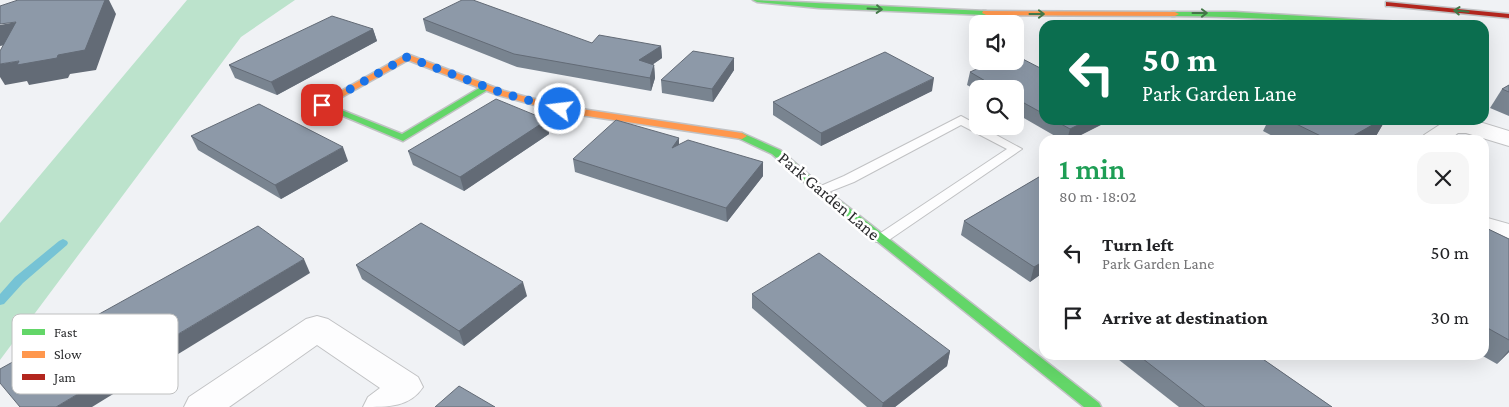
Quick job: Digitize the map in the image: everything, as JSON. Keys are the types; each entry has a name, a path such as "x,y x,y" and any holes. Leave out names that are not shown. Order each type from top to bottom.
{"street":[{"path":"757,0 819,6 962,14 1235,14 1334,20"},
{"path":"1378,3 1509,16"},
{"name":"Park Garden Lane","path":"486,87 403,138 322,105 407,57 486,87 560,109 742,136 776,152 820,191 1094,407"},
{"path":"1440,135 1452,126 1468,126 1509,139"},
{"path":"1489,228 1509,234"},
{"path":"202,407 317,328 406,387 381,407"}],"lane":[{"path":"820,191 849,179 960,120 1016,149 881,239"}],"green space":[{"path":"187,0 295,0 241,37 34,314 12,314 12,344 0,360 0,223"}],"building":[{"path":"18,0 105,0 85,50 58,55 57,58 17,65 19,61 0,64 0,51 16,22 0,24 0,6"},
{"path":"462,0 473,0 592,43 599,35 661,46 639,60 654,65 650,78 514,54 423,19"},
{"path":"332,16 373,29 271,82 229,65"},
{"path":"693,51 734,58 712,89 661,80"},
{"path":"885,52 934,78 821,133 773,102"},
{"path":"1024,60 1039,67 1039,111 1024,103 1024,80 984,80 970,72 975,70 1024,70"},
{"path":"1509,85 1509,92 1502,89"},
{"path":"496,99 547,120 460,177 408,151"},
{"path":"259,104 343,147 275,185 191,136"},
{"path":"616,120 679,138 672,148 688,140 763,162 726,208 573,159"},
{"path":"1063,125 1078,125 1070,129"},
{"path":"1298,125 1372,125 1355,135 1319,135"},
{"path":"1039,177 1039,264 1034,267 964,221"},
{"path":"421,223 523,282 459,331 356,265"},
{"path":"258,226 304,259 178,334 178,314 99,314"},
{"path":"1489,229 1509,239 1509,340 1489,329"},
{"path":"819,253 950,351 883,403 752,294"},
{"path":"1144,360 1264,360 1332,407 1205,407"},
{"path":"12,362 12,394 78,394 56,407 20,407 0,383 0,369"},
{"path":"459,386 495,407 435,407"}],"waterway":[{"path":"0,301 19,280 63,243"}],"traffic: fast":[{"path":"757,0 819,6 986,13"},
{"path":"1175,14 1235,14 1334,20"},
{"path":"330,100 322,105 403,138 486,87"},
{"path":"742,136 776,152 821,191 1094,407"}],"traffic: slow":[{"path":"986,13 1175,14"},
{"path":"330,100 407,57 501,93 560,109 742,136"}],"traffic: jam":[{"path":"1389,4 1509,16"}],"route":[{"path":"322,105 407,57 502,93 560,109"}]}
